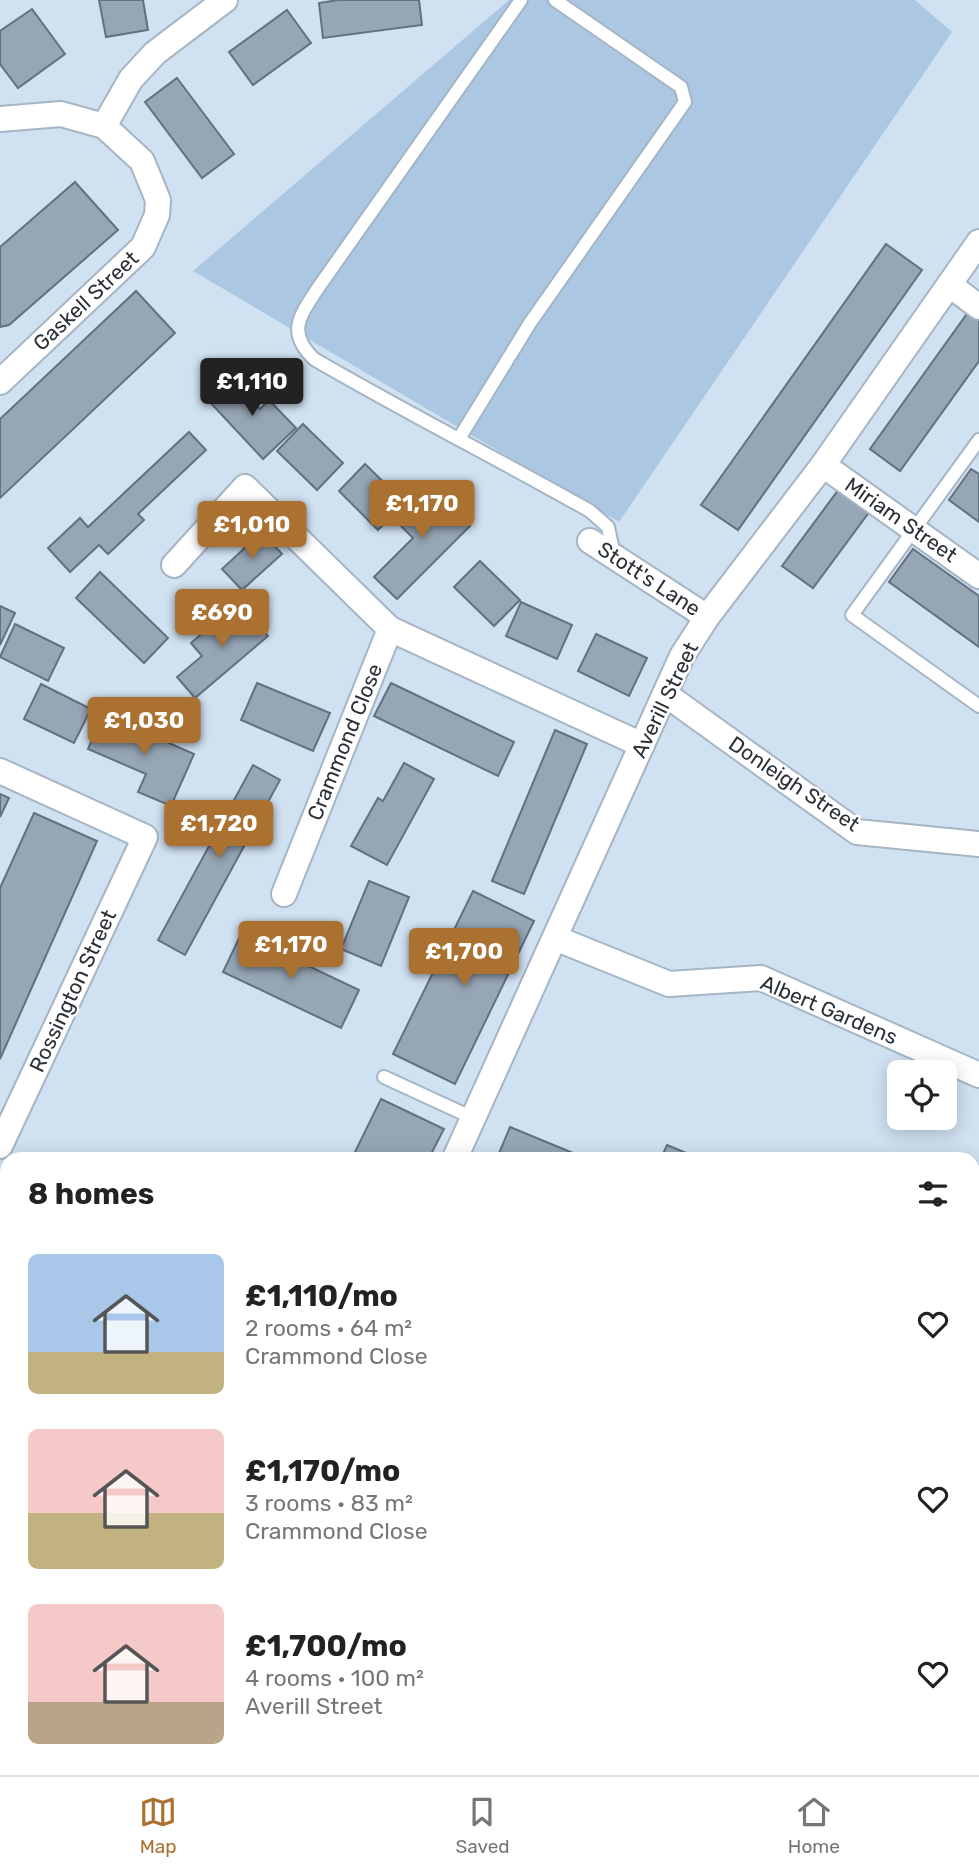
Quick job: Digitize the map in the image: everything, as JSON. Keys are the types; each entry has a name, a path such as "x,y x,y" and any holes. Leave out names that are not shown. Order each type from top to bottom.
{"street":[{"path":"104,127 131,79 155,53 225,0"},
{"name":"Gaskell Street","path":"0,119 61,114 104,127 142,161 154,186 158,215 143,247 0,382"},
{"name":"Averill Street","path":"458,1152 682,656 707,617 823,465 979,242"},
{"path":"950,285 979,307"},
{"name":"Miriam Street","path":"823,465 979,576"},
{"path":"174,565 245,486 390,629 642,745"},
{"name":"Stott's Lane","path":"590,541 707,617"},
{"name":"Crammond Close","path":"284,894 390,629"},
{"name":"Donleigh Street","path":"665,694 857,832 979,844"},
{"name":"Rossington Street","path":"0,771 145,837 0,1146"},
{"name":"Albert Gardens","path":"555,938 669,985 761,978 979,1075"}],"lane":[{"path":"521,0 318,288 298,324 298,337 303,349 314,359 407,413 460,437 590,511 608,527 615,559"},
{"path":"460,437 530,323 685,102 686,94 681,87 555,0"},
{"path":"979,440 852,615 979,706"},
{"path":"384,1077 473,1118"}],"shaded area":[{"path":"509,0 915,0 952,32 619,522 193,271"}],"building":[{"path":"99,0 143,0 148,30 106,37"},
{"path":"338,0 419,0 422,25 323,38 319,3"},
{"path":"32,9 65,54 18,88 0,64 0,31"},
{"path":"287,10 311,43 253,85 229,52"},
{"path":"177,78 234,154 202,178 145,102"},
{"path":"75,182 118,230 9,325 0,327 0,247"},
{"path":"886,244 922,270 738,530 701,505"},
{"path":"136,291 175,333 0,498 0,419"},
{"path":"969,311 979,318 979,361 900,471 870,449"},
{"path":"230,377 260,409 269,400 296,428 263,459 207,399"},
{"path":"303,424 343,463 317,490 277,451"},
{"path":"189,432 206,450 138,514 144,520 108,554 99,545 70,572 48,548 80,518 88,527"},
{"path":"365,464 405,503 378,530 339,491"},
{"path":"971,469 979,474 979,522 949,500"},
{"path":"429,484 470,526 397,599 374,577 413,538 394,519"},
{"path":"839,489 870,511 813,588 782,566"},
{"path":"262,532 282,554 242,590 222,569"},
{"path":"913,549 979,596 979,647 889,582"},
{"path":"480,561 520,600 494,626 454,587"},
{"path":"100,572 168,638 144,663 76,598"},
{"path":"238,602 268,636 195,698 177,677 202,656 191,643"},
{"path":"521,602 572,625 557,659 506,636"},
{"path":"0,606 15,613 0,645"},
{"path":"15,624 64,648 48,681 0,657"},
{"path":"596,634 647,658 629,696 578,671"},
{"path":"257,683 330,713 313,751 241,720"},
{"path":"391,683 514,742 498,776 374,716"},
{"path":"41,684 91,709 74,743 24,719"},
{"path":"103,714 194,754 171,806 138,792 146,774 88,749"},
{"path":"555,730 587,744 524,894 492,881"},
{"path":"404,763 434,779 387,865 351,846 378,798 383,801"},
{"path":"253,765 280,780 185,955 158,940"},
{"path":"0,794 9,798 0,817"},
{"path":"34,813 97,841 0,1059 0,888"},
{"path":"369,881 409,897 381,966 341,949"},
{"path":"473,891 534,921 455,1084 393,1054"},
{"path":"241,934 359,990 341,1028 223,972"},
{"path":"381,1099 444,1129 432,1152 355,1152"},
{"path":"510,1127 570,1152 500,1152"},
{"path":"667,1145 684,1152 664,1152"}]}
